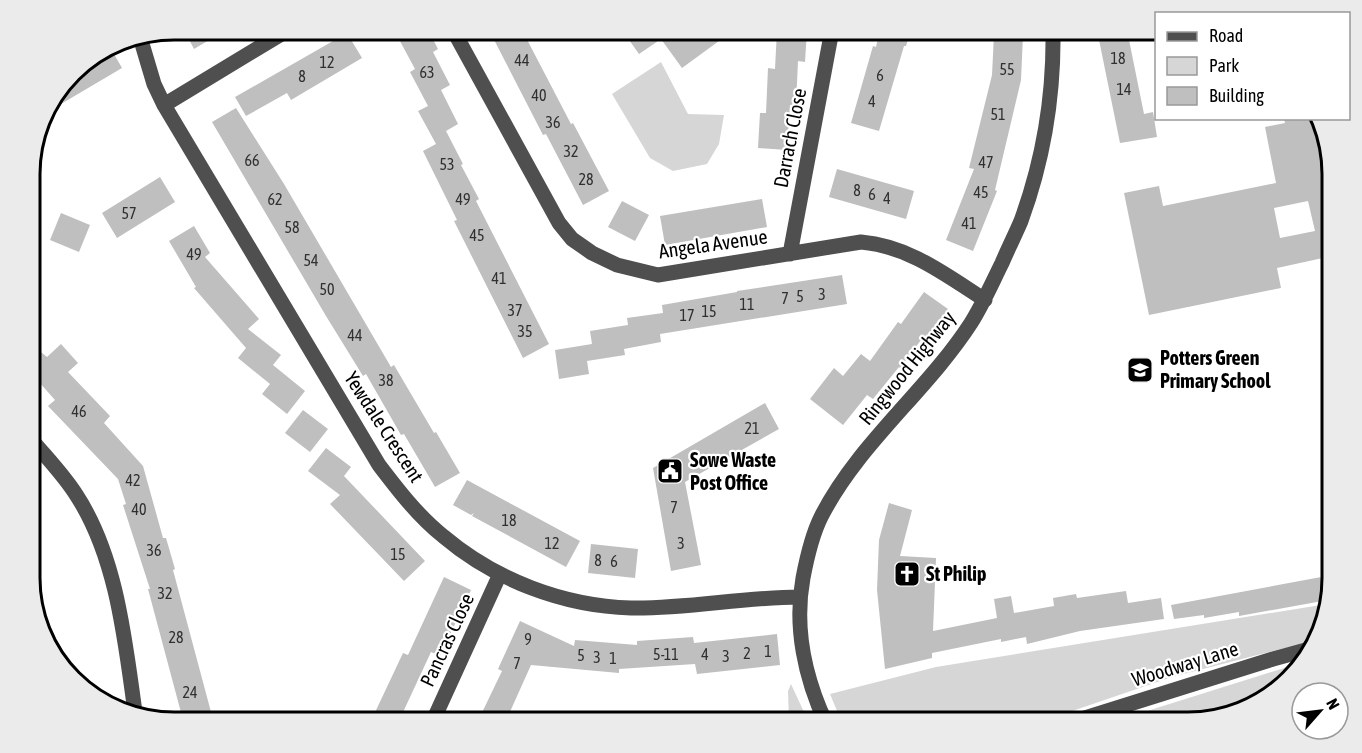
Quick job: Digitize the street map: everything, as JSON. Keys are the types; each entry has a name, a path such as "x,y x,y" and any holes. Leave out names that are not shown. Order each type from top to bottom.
{"street":[{"name":"Darrach Close","path":"790,254 829,40"},
{"name":"Ringwood Highway","path":"822,712 808,678 803,651 800,597 820,518 870,447 951,351 985,300 1021,222 1038,166 1050,94 1053,40"},
{"path":"164,105 270,41"},
{"name":"Angela Avenue","path":"459,41 559,223 572,239 592,253 617,265 658,275 861,242 880,243 920,259 985,300"},
{"name":"Yewdale Crescent","path":"142,45 148,68 164,105 379,465 418,513 443,536 470,556 501,574 553,596 587,604 631,608 800,597"},
{"path":"40,449 64,476 98,537 112,578 134,706"},
{"name":"Pancras Close","path":"437,712 501,574"},
{"name":"Woodway Lane","path":"1104,712 1300,652"}],"green space":[{"path":"661,62 688,114 724,115 719,144 707,164 673,171 650,158 612,94"},
{"path":"1318,605 1305,643 1172,677 1069,712 837,712 830,694 936,667"},
{"path":"1288,667 1262,690 1230,705 1196,712 1144,712"},
{"path":"791,684 804,712 789,712 788,691"}],"building":[{"path":"720,40 682,68 662,41"},
{"path":"776,40 806,40 805,62 798,61 796,105 790,105 787,150 758,148 760,113 766,113 768,68 775,69"},
{"path":"877,40 908,40 904,46 879,131 851,123 873,46 876,47"},
{"path":"994,40 1023,40 1021,80 995,190 997,191 973,251 946,240 974,169 969,168 992,75"},
{"path":"1099,40 1129,40 1144,114 1153,112 1157,137 1120,143"},
{"path":"190,41 208,41 194,49"},
{"path":"333,41 352,41 362,58 291,100 287,93 246,116 235,97"},
{"path":"400,41 434,41 438,49 433,52 450,85 441,90 458,124 446,131 479,199 476,201 549,344 523,358 454,221 457,220 423,151 436,144 418,111 428,106 410,72 415,69"},
{"path":"494,41 528,41 609,191 583,205 546,134 543,135"},
{"path":"629,41 659,41 639,54"},
{"path":"115,55 122,68 61,104 74,86 100,63"},
{"path":"236,108 284,184 391,367 394,365 460,473 435,487 404,434 401,435 366,374 363,376 326,316 212,122"},
{"path":"1284,120 1309,120 1311,123 1317,140 1322,175 1322,258 1277,268 1281,288 1149,315 1124,193 1159,186 1163,206 1276,183 1265,127 1285,123","holes":["1308,201 1315,231 1280,238 1274,208"]},
{"path":"837,169 914,191 906,219 829,197"},
{"path":"160,177 175,202 117,238 102,213"},
{"path":"762,199 767,227 665,245 660,216"},
{"path":"622,201 649,215 635,241 608,227"},
{"path":"61,213 90,225 79,252 50,240"},
{"path":"194,226 210,253 205,257 259,319 248,329 281,355 273,365 305,391 287,414 262,394 270,384 238,358 246,348 194,288 196,287 169,241"},
{"path":"842,275 847,304 660,334 661,342 624,349 625,355 587,361 589,374 559,379 555,350 592,344 590,331 628,325 627,318 663,313 662,305"},
{"path":"924,292 948,309 927,338 924,336 873,399 867,395 843,425 810,399 834,368 843,376 861,354 870,361 898,322 901,324"},
{"path":"61,344 78,363 68,372 110,416 104,423 143,466 163,538 166,538 175,569 173,570 211,712 181,712 148,589 150,589 123,505 126,504 118,479 48,406 55,400 40,384 41,352 47,357"},
{"path":"765,403 779,429 685,482 701,565 671,571 653,468"},
{"path":"303,410 328,429 310,452 285,433"},
{"path":"326,448 351,467 344,476 425,561 404,581 330,504 340,495 308,471"},
{"path":"467,480 580,541 566,567 472,516 474,513 471,515 453,505"},
{"path":"889,503 912,510 900,556 936,558 933,631 997,618 994,599 1011,596 1014,613 1054,606 1053,598 1076,594 1077,598 1126,591 1128,603 1161,598 1164,619 1080,631 1027,644 1026,637 1001,642 1001,639 932,653 932,658 885,669 877,590 879,540"},
{"path":"591,544 638,549 635,578 588,573"},
{"path":"444,577 471,590 440,656 431,652 403,712 375,712 403,653 408,655"},
{"path":"1322,577 1319,602 1239,616 1239,612 1204,618 1204,615 1174,619 1171,605"},
{"path":"520,621 574,646 575,640 637,645 637,641 693,637 694,643 777,634 780,665 697,674 695,664 619,669 619,673 531,665 510,712 482,712 502,671 498,669"}],"place":[{"name":"Potters Green Primary School","path":"1140,370"},
{"name":"Sowe Waste Post Office","path":"670,471"},
{"name":"St Philip","path":"907,574"}]}
